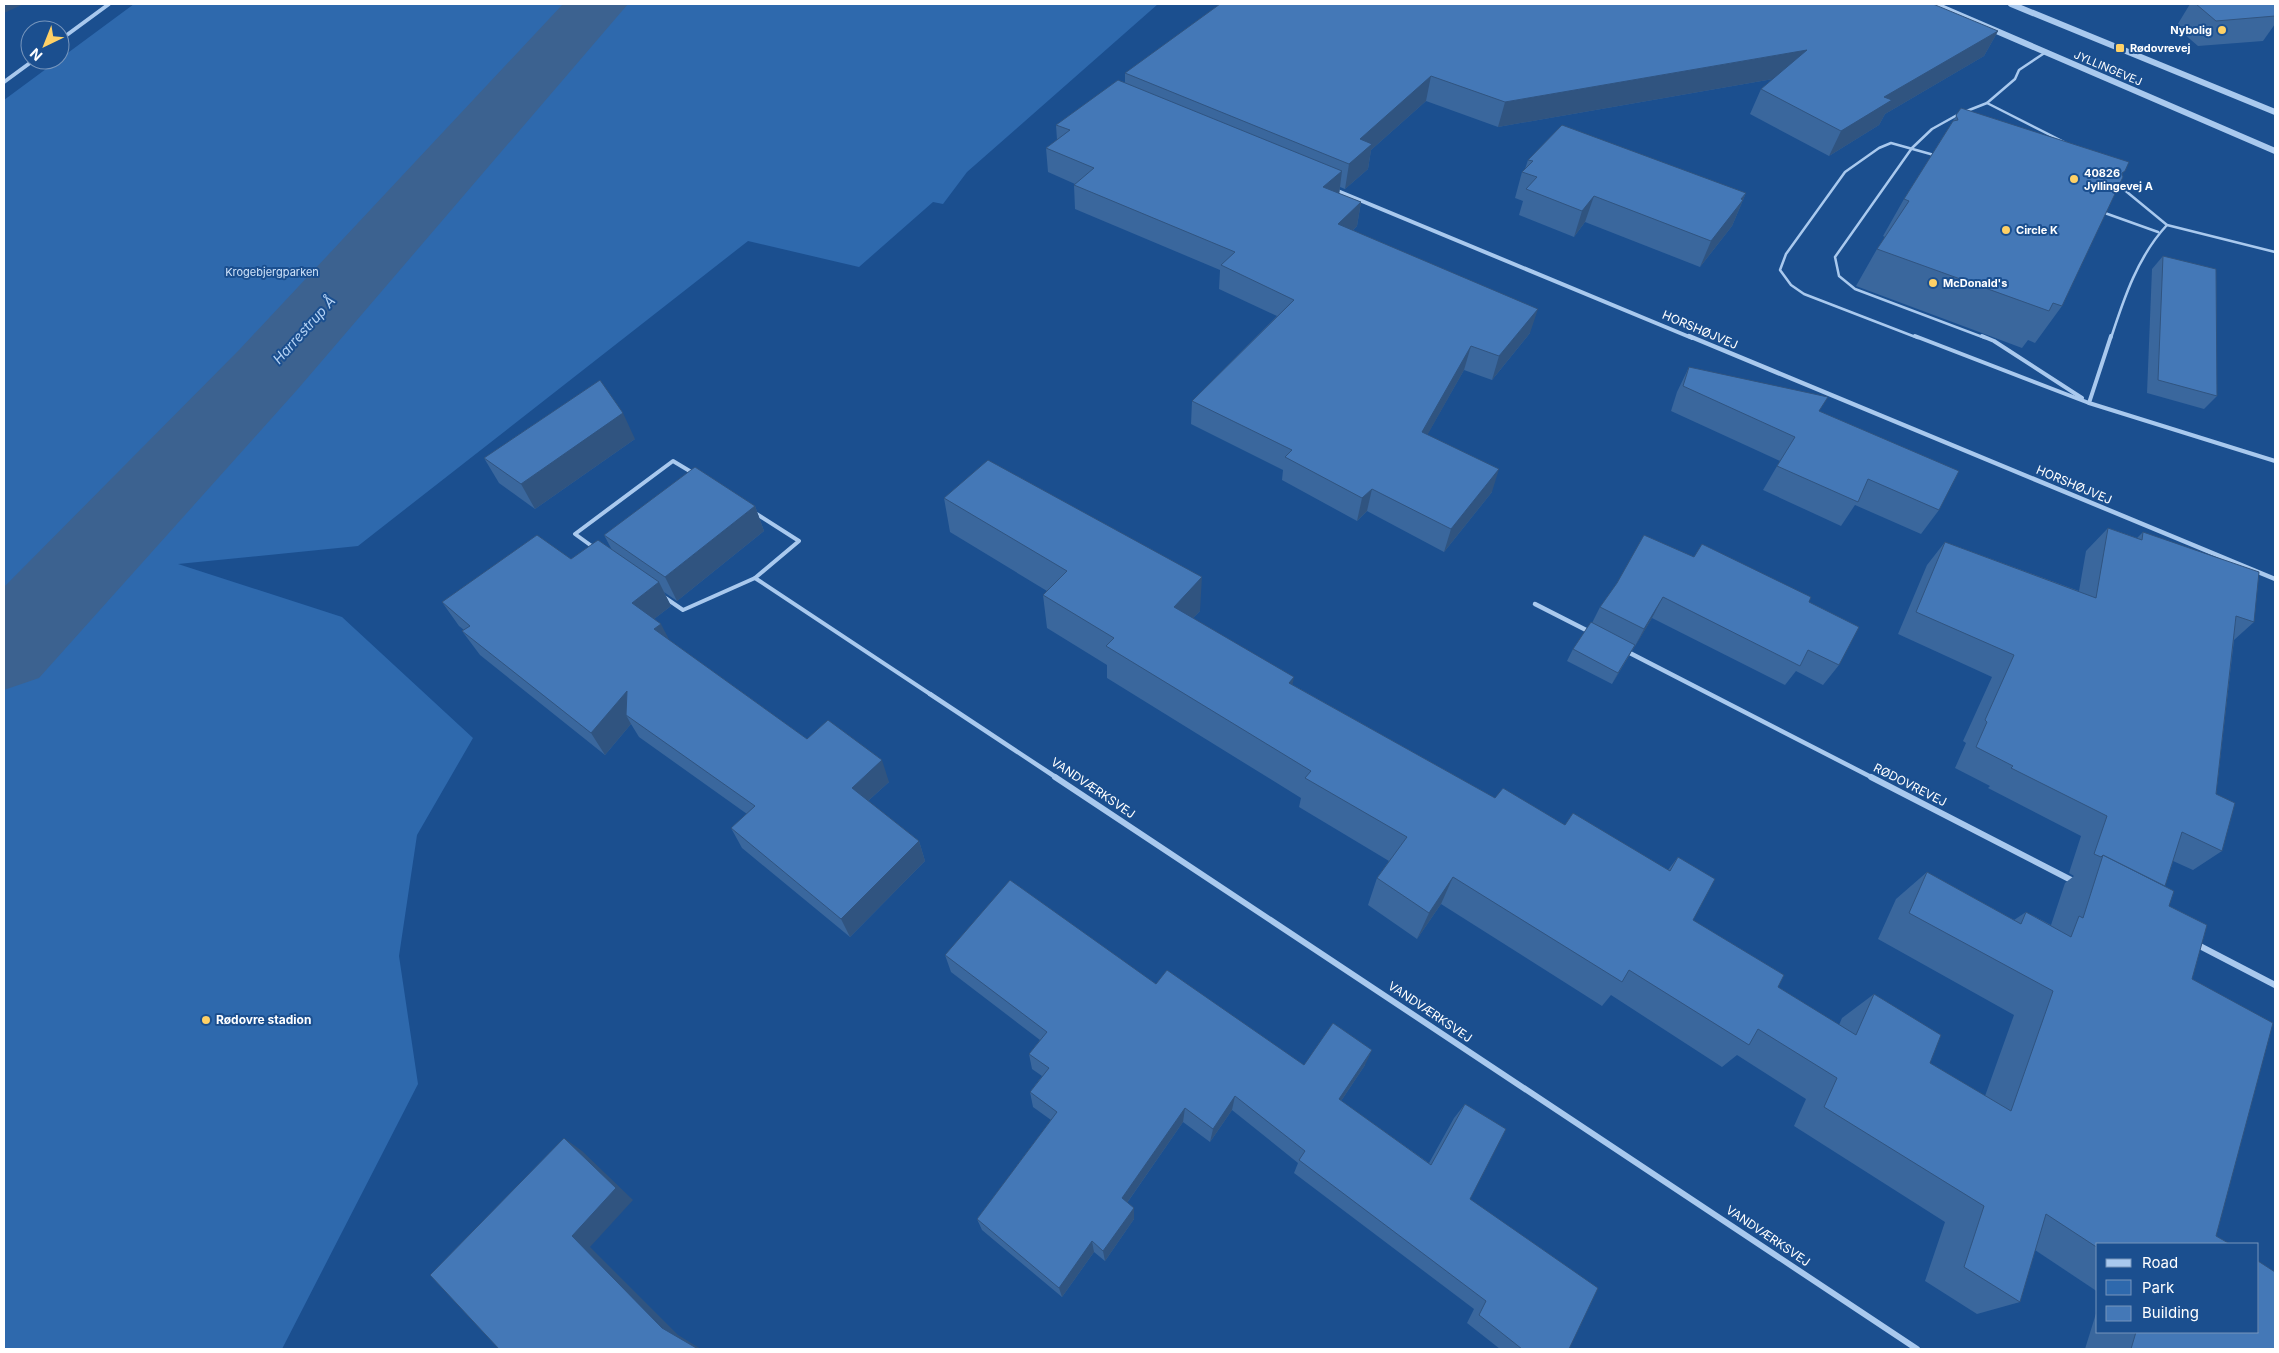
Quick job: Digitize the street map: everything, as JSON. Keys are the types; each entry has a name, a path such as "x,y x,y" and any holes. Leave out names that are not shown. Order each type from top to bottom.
{"street":[{"path":"70,33 109,4"},
{"name":"JYLLINGEVEJ","path":"1934,4 2275,151"},
{"name":"JYLLINGEVEJ","path":"2011,4 2275,112"},
{"path":"4,82 20,70"},
{"name":"HORSHØJVEJ","path":"1331,188 2275,579"},
{"path":"1535,604 1597,636"},
{"name":"RØDOVREVEJ","path":"1614,644 2081,885"},
{"name":"VANDVÆRKSVEJ","path":"930,694 1917,1349"},
{"path":"2187,940 2275,985"}],"lane":[{"path":"2046,52 2019,70 2015,80 1987,103 1959,114 1932,129 1912,148 1834,257 1834,269 1843,282 1854,289 1994,341 2089,403"},
{"path":"1987,103 2065,141 2073,148"},
{"path":"1934,155 1891,143 1879,148 1845,172 1782,261 1780,270 1791,285 1804,294 2089,403 2275,461"},
{"path":"2110,178 2167,225 2275,252"},
{"path":"2098,211 2158,232"},
{"path":"2089,403 2130,283 2158,232 2167,225"},
{"path":"598,551 575,534 673,461 698,477"},
{"path":"659,594 682,610 754,578 799,541 749,509"},
{"path":"754,578 930,694"}],"green space":[{"name":"Krogebjergparken","path":"134,4 1158,4 967,172 943,204 933,202 859,267 748,241 358,546 178,564 342,617 473,738 417,835 399,956 418,1084 282,1349 4,1349 4,100 45,70 70,70 70,51"}],"building":[{"path":"1220,4 1933,4 1998,31 1884,97 1892,100 1841,131 1761,89 1807,50 1505,102 1431,76 1360,139 1372,144 1349,164 1125,73"},
{"path":"2196,4 2275,4 2275,16 2216,21"},
{"path":"1118,80 1342,171 1323,187 1361,202 1338,224 1538,309 1499,356 1471,346 1422,432 1499,469 1451,529 1372,489 1362,498 1285,457 1292,450 1192,401 1294,300 1221,265 1235,252 1074,185 1094,168 1046,148 1070,130 1056,125"},
{"path":"1961,108 2129,162 2122,173 2123,177 2062,306 2053,303 2049,311 1877,249 1909,201 1904,199 1953,121 1958,120 1956,115"},
{"path":"1562,125 1746,193 1741,199 1743,200 1711,241 1594,196 1582,211 1526,189 1537,177 1522,172 1533,161 1528,160"},
{"path":"2163,256 2216,269 2217,396 2158,380"},
{"path":"1689,367 1828,397 1819,411 1959,471 1939,510 1868,479 1858,502 1777,466 1795,437 1683,386"},
{"path":"600,380 623,413 521,484 484,458"},
{"path":"988,460 1202,577 1174,607 1294,677 1289,683 1495,798 1503,788 1565,825 1573,813 1670,871 1678,857 1715,879 1693,920 1784,975 1778,987 1856,1035 1874,994 1941,1035 1930,1063 2011,1111 2053,991 1909,913 1927,872 2021,924 2026,912 2071,937 2079,916 2083,918 2103,855 2174,891 2169,906 2207,925 2192,979 2273,1023 2216,1236 2228,1243 2096,1243 2096,1247 2046,1214 2020,1302 1964,1267 1984,1206 1824,1107 1837,1078 1758,1029 1749,1045 1629,970 1622,982 1453,877 1429,913 1377,878 1407,837 1305,778 1311,771 1106,646 1114,638 1043,595 1067,571 944,498"},
{"path":"695,467 755,506 665,577 604,535"},
{"path":"2108,528 2142,540 2143,532 2259,572 2254,622 2236,616 2216,794 2235,803 2222,851 2182,832 2165,886 2103,855 2101,857 2094,854 2107,816 2011,768 2013,766 1976,747 1987,722 1985,720 2014,655 1916,612 1945,542 2096,598"},
{"path":"537,535 571,559 598,540 659,582 632,603 661,624 654,629 807,739 828,720 882,760 852,788 919,841 841,919 731,828 755,806 626,715 627,691 591,733 462,631 470,626 442,602"},
{"path":"1644,535 1694,557 1702,544 1811,597 1809,602 1859,627 1839,665 1808,650 1800,666 1663,597 1644,629 1600,607 1617,583"},
{"path":"1591,622 1635,645 1618,673 1573,649"},
{"path":"1010,880 1156,984 1167,970 1304,1065 1333,1023 1372,1050 1339,1099 1431,1165 1465,1104 1506,1129 1470,1199 1598,1288 1569,1349 1522,1349 1479,1315 1486,1301 1299,1160 1305,1151 1235,1096 1213,1129 1185,1108 1122,1198 1134,1208 1103,1251 1092,1241 1059,1288 977,1219 1057,1112 1030,1092 1049,1068 1029,1054 1047,1032 945,955"},
{"path":"564,1138 616,1188 572,1236 662,1328 698,1349 499,1349 430,1275"},
{"path":"2259,1262 2275,1272 2275,1349 2131,1349 2136,1333 2259,1333"}],"waterway":[{"name":"Harrestrup Å","path":"4,650 268,370 597,4"}],"place":[{"name":"Nybolig","path":"2222,30"},
{"name":"Rødovrevej","path":"2120,48"},
{"name":"40826 Jyllingevej A","path":"2074,179"},
{"name":"Circle K","path":"2006,230"},
{"name":"McDonald's","path":"1933,283"},
{"name":"Rødovre stadion","path":"206,1020"}]}
